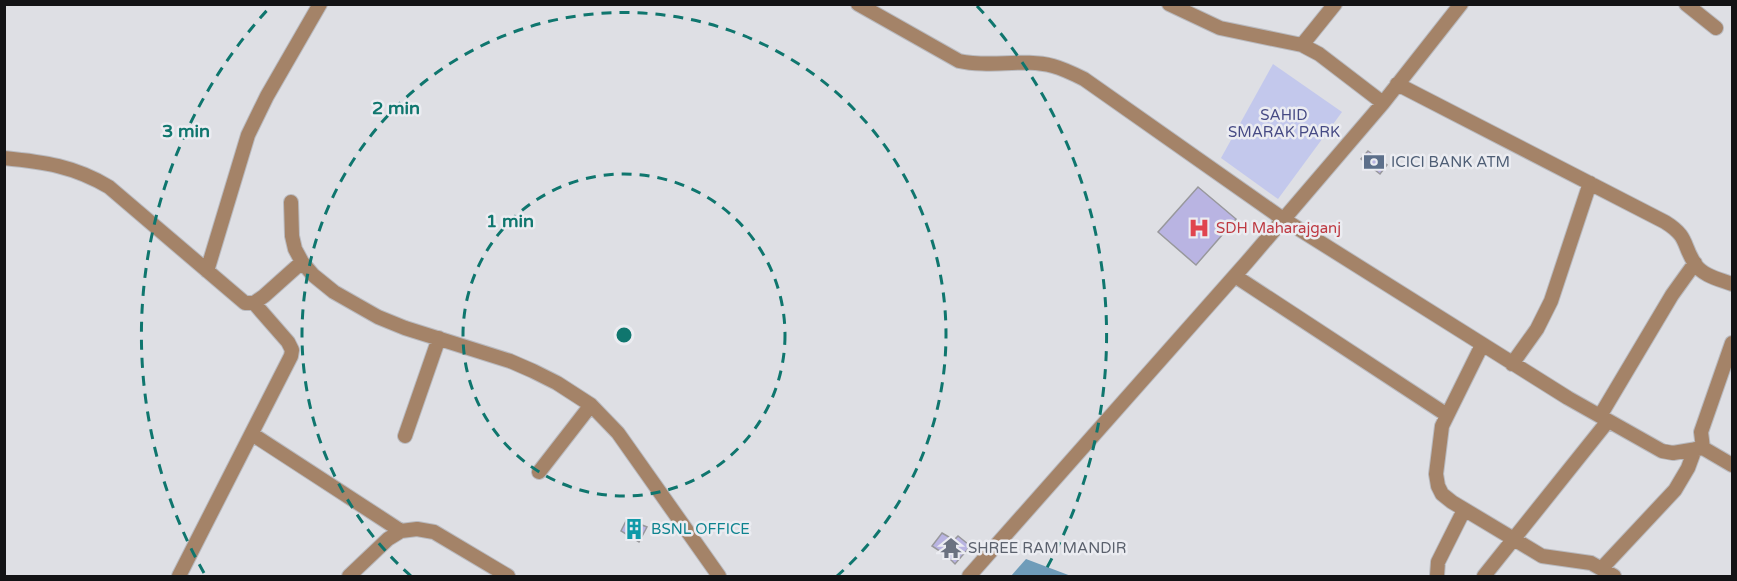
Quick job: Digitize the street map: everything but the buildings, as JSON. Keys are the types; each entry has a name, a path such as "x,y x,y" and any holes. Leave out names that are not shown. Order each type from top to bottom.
{"street":[{"path":"207,271 248,135 267,96 320,4"},
{"path":"858,4 959,62 976,65 1038,64 1065,70 1084,79 1283,219 1512,364 1604,419 1662,451 1684,453 1699,449 1732,465"},
{"path":"1169,4 1220,28 1302,45 1319,54 1383,103"},
{"path":"1302,45 1335,4"},
{"path":"969,576 1235,276 1383,103 1461,4"},
{"path":"1686,4 1716,28"},
{"path":"1396,84 1679,231 1695,263 1704,273 1732,284"},
{"path":"4,158 58,164 109,187 245,303 254,303 264,297 302,262"},
{"path":"1512,364 1537,329 1551,301 1590,183"},
{"path":"291,202 292,236 295,249 313,275 334,292 378,317 405,328 525,368 557,383 591,405 618,433 719,576"},
{"path":"1484,576 1515,540 1604,419 1672,295 1695,263"},
{"path":"1235,276 1447,415"},
{"path":"179,576 288,364 292,350 288,342 254,303"},
{"path":"405,436 439,338"},
{"path":"1602,568 1675,490 1699,449 1704,423 1732,343"},
{"path":"1482,345 1447,415 1440,435 1436,474 1442,494 1464,510 1542,556 1580,560 1602,568 1614,576"},
{"path":"538,472 591,405"},
{"path":"252,434 401,531"},
{"path":"1437,576 1438,562 1464,510"},
{"path":"349,576 388,539 401,531 417,529 434,532 508,576"}],"green space":[{"name":"SAHID SMARAK PARK","path":"1273,64 1342,112 1278,199 1221,158"}],"shaded area":[{"path":"1026,559 1071,576 1011,576"}],"place":[{"name":"ICICI BANK ATM","path":"1374,162"},
{"name":"SDH Maharajganj","path":"1199,228"},
{"name":"BSNL OFFICE","path":"634,529"},
{"name":"SHREE RAM MANDIR","path":"951,548"}]}
